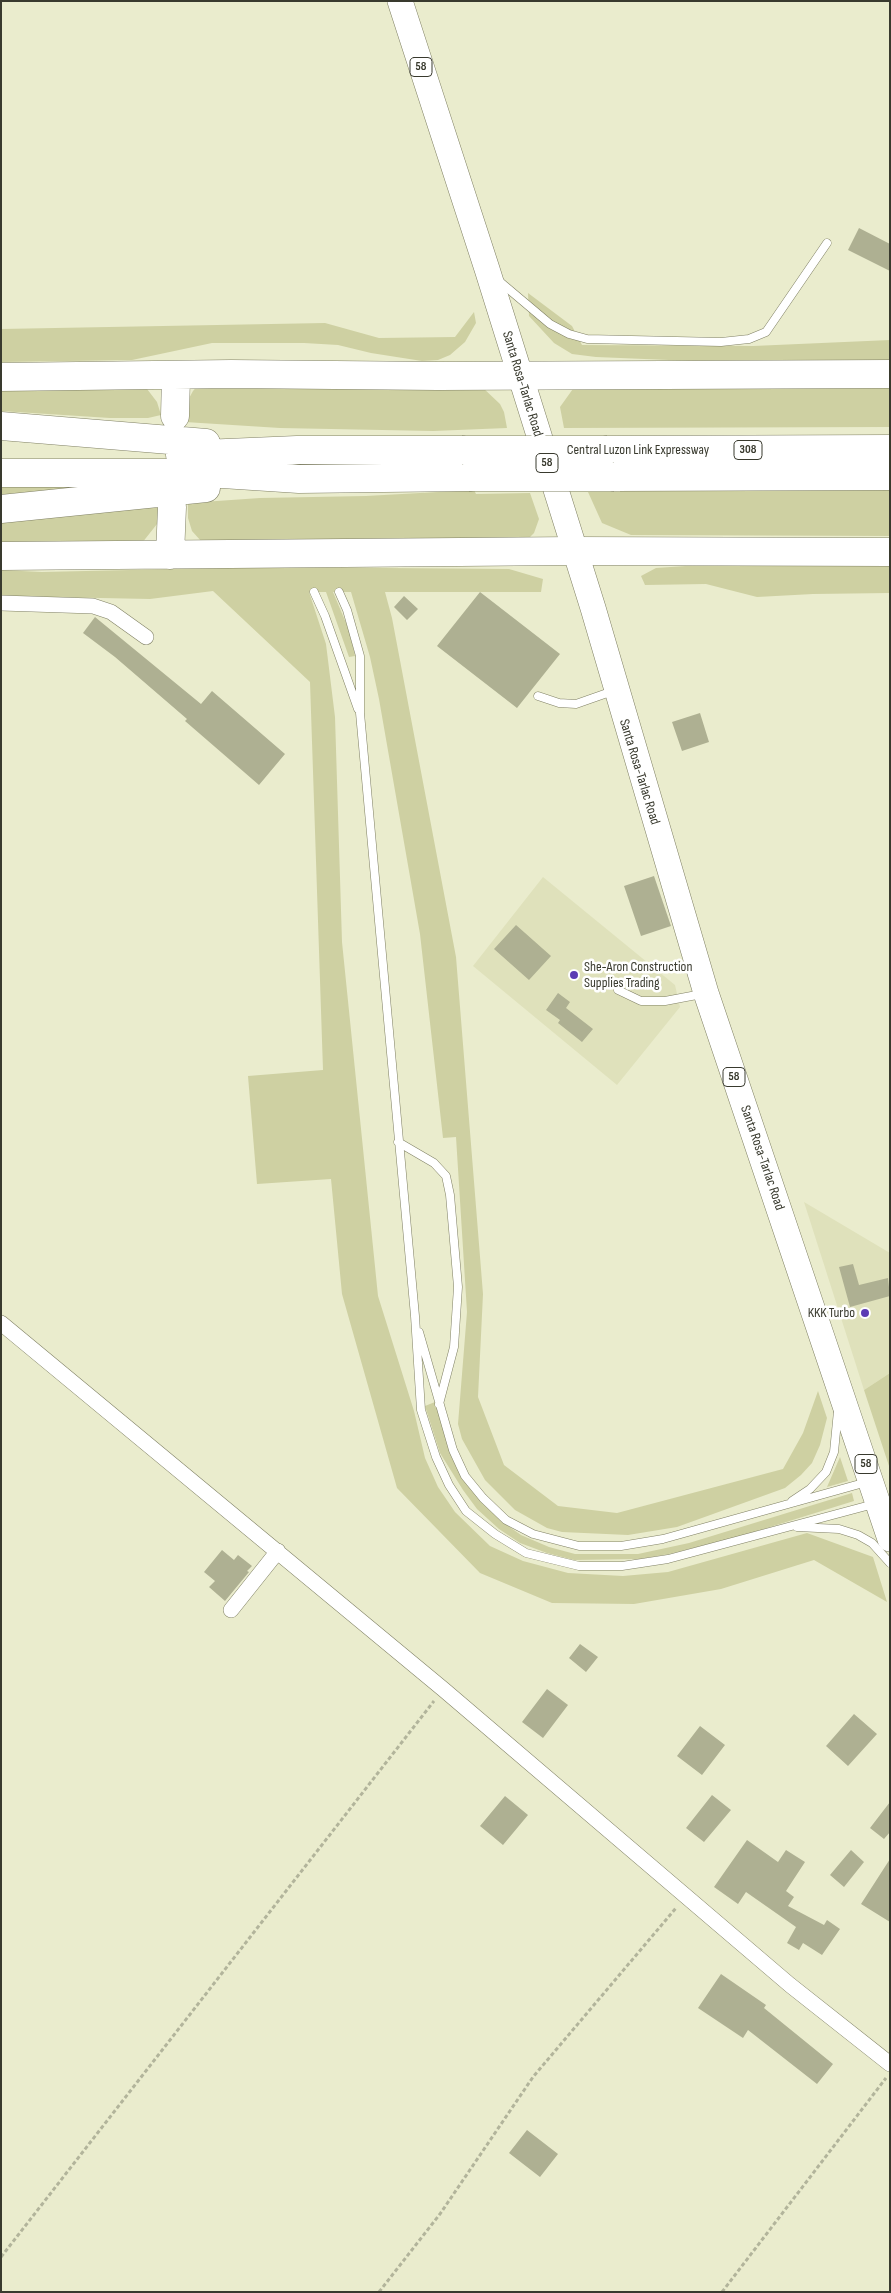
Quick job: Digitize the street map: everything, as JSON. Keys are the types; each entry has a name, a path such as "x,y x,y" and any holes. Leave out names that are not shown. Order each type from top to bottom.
{"highway":[{"name":"Santa Rosa-Tarlac Road","path":"400,1 487,270 592,608 615,691 706,993 890,1539"},
{"path":"127,376 178,362 221,356 305,357 385,374"},
{"path":"1,377 385,374 890,374"},
{"path":"175,416 176,376"},
{"path":"1,426 297,450"},
{"name":"Central Luzon Link Expressway","path":"297,450 890,449"},
{"path":"1,456 201,455 297,450"},
{"path":"1,473 207,473 299,479"},
{"name":"Central Luzon Link Expressway","path":"299,479 890,476"},
{"path":"1,509 299,479"},
{"path":"170,555 172,507"},
{"path":"1,556 573,551 890,552"}],"street":[{"path":"1,603 93,606 111,612 146,637"},
{"path":"1,1323 443,1689 790,1985 890,2064"},
{"path":"231,1610 278,1551"}],"lane":[{"path":"487,270 537,315 568,334 587,339 721,342 748,339 766,332 827,243"},
{"path":"314,592 325,616 360,713"},
{"path":"339,592 347,610 360,656 360,713 415,1316 421,1410 436,1457 449,1485 466,1511 495,1534 526,1553 579,1566 622,1566 668,1559 790,1527 875,1492"},
{"path":"538,696 559,703 576,704 615,691"},
{"path":"618,990 641,1001 665,1000 706,993"},
{"path":"398,1142 434,1163 446,1176 450,1195 458,1287 454,1347 439,1405"},
{"path":"415,1316 452,1450 465,1476 483,1498 506,1520 533,1534 579,1546 621,1546 663,1540 784,1506 875,1492"},
{"path":"784,1506 810,1489 826,1472 834,1452 840,1389"},
{"path":"790,1527 839,1529 858,1535 872,1543 890,1563"}],"path":[{"path":"1,2257 443,1689"},
{"path":"379,2292 440,2214 533,2077 686,1896"},
{"path":"722,2292 890,2073"}],"shaded area":[{"path":"528,293 572,326 582,345 753,346 890,340 890,363 693,361 596,357 572,354 554,343 529,316"},
{"path":"474,312 476,323 465,342 450,355 438,360 422,361 371,353 338,345 212,343 132,360 1,362 1,329 325,323 379,338 455,337"},
{"path":"200,383 481,386 500,404 504,412 507,428 433,431 280,428 185,422 188,400"},
{"path":"890,383 890,427 564,428 560,407 575,386"},
{"path":"144,385 157,402 161,415 148,418 110,418 1,411 1,386"},
{"path":"1,484 101,485 1,495"},
{"path":"620,487 890,490 890,536 631,535 602,523 588,492 620,492"},
{"path":"474,490 476,494 530,493 539,519 534,533 526,541 485,543 201,541 192,531 188,518 188,503 260,498 366,496"},
{"path":"128,506 160,508 157,524 142,543 1,545 1,518"},
{"path":"686,566 890,566 890,593 757,597 706,584 645,585 641,576 656,568"},
{"path":"262,567 509,569 543,579 541,592 385,592 392,618 456,957 483,1294 478,1397 504,1465 558,1506 617,1513 783,1469 803,1433 818,1391 827,1418 820,1445 812,1463 785,1488 677,1527 628,1535 562,1532 547,1528 515,1510 485,1480 462,1439 458,1424 467,1312 456,1137 443,1138 420,934 379,699 370,657 351,592 333,592 349,630 355,656 349,657 326,592 309,592 326,644 335,717 342,942 378,1296 414,1411 425,1458 438,1487 455,1512 490,1546 523,1561 568,1573 623,1576 668,1572 807,1533 873,1557 887,1602 814,1560 721,1589 634,1604 552,1603 480,1573 397,1488 342,1294 331,1179 257,1184 248,1076 323,1070 310,682 213,591 150,599 1,596 1,570 42,572"},
{"name":"She-Aron Construction Supplies Trading","path":"543,877 675,985 680,1007 617,1085 473,966"},
{"name":"KKK Turbo","path":"804,1202 890,1253 890,1373 864,1390"},
{"path":"890,1373 890,1469 864,1390"},
{"path":"435,1402 452,1458 462,1477 482,1503 504,1523 521,1535 549,1547 575,1554 638,1554 689,1543 852,1493 854,1501 741,1536 669,1554 639,1559 574,1560 520,1543 499,1529 477,1509 440,1453 425,1406"},
{"path":"840,1457 848,1481 827,1487"}],"building":[{"path":"859,228 890,244 890,271 848,250"},
{"path":"480,592 560,654 517,708 437,646"},
{"path":"404,596 418,609 407,620 394,607"},
{"path":"95,617 201,704 212,691 285,754 259,785 185,721 187,719 115,657 83,633"},
{"path":"700,713 709,742 682,751 672,722"},
{"path":"654,876 671,926 641,936 624,886"},
{"path":"516,925 551,956 529,980 494,949"},
{"path":"558,993 570,1002 566,1008 593,1029 582,1042 558,1023 560,1020 546,1010"},
{"path":"853,1264 859,1285 888,1278 890,1296 850,1307 839,1267"},
{"path":"222,1550 234,1560 238,1555 252,1566 225,1601 209,1587 215,1581 204,1572"},
{"path":"580,1644 598,1657 586,1672 569,1658"},
{"path":"547,1689 568,1705 543,1738 522,1722"},
{"path":"854,1714 877,1734 848,1766 826,1746"},
{"path":"700,1726 725,1745 702,1775 677,1756"},
{"path":"712,1795 731,1810 704,1842 686,1828"},
{"path":"505,1796 528,1815 503,1845 480,1826"},
{"path":"890,1802 890,1832 884,1839 870,1828"},
{"path":"747,1840 778,1862 786,1850 805,1862 786,1891 794,1897 788,1906 824,1925 827,1920 840,1929 822,1955 803,1943 799,1950 787,1943 796,1927 746,1892 738,1904 714,1887"},
{"path":"851,1850 864,1862 844,1887 830,1875"},
{"path":"890,1859 890,1922 861,1904"},
{"path":"721,1974 766,2005 764,2008 833,2064 817,2084 748,2030 743,2038 698,2008"},
{"path":"527,2130 558,2154 540,2177 509,2153"}],"place":[{"name":"She-Aron Construction Supplies Trading","path":"574,975"},
{"name":"KKK Turbo","path":"865,1313"}]}
